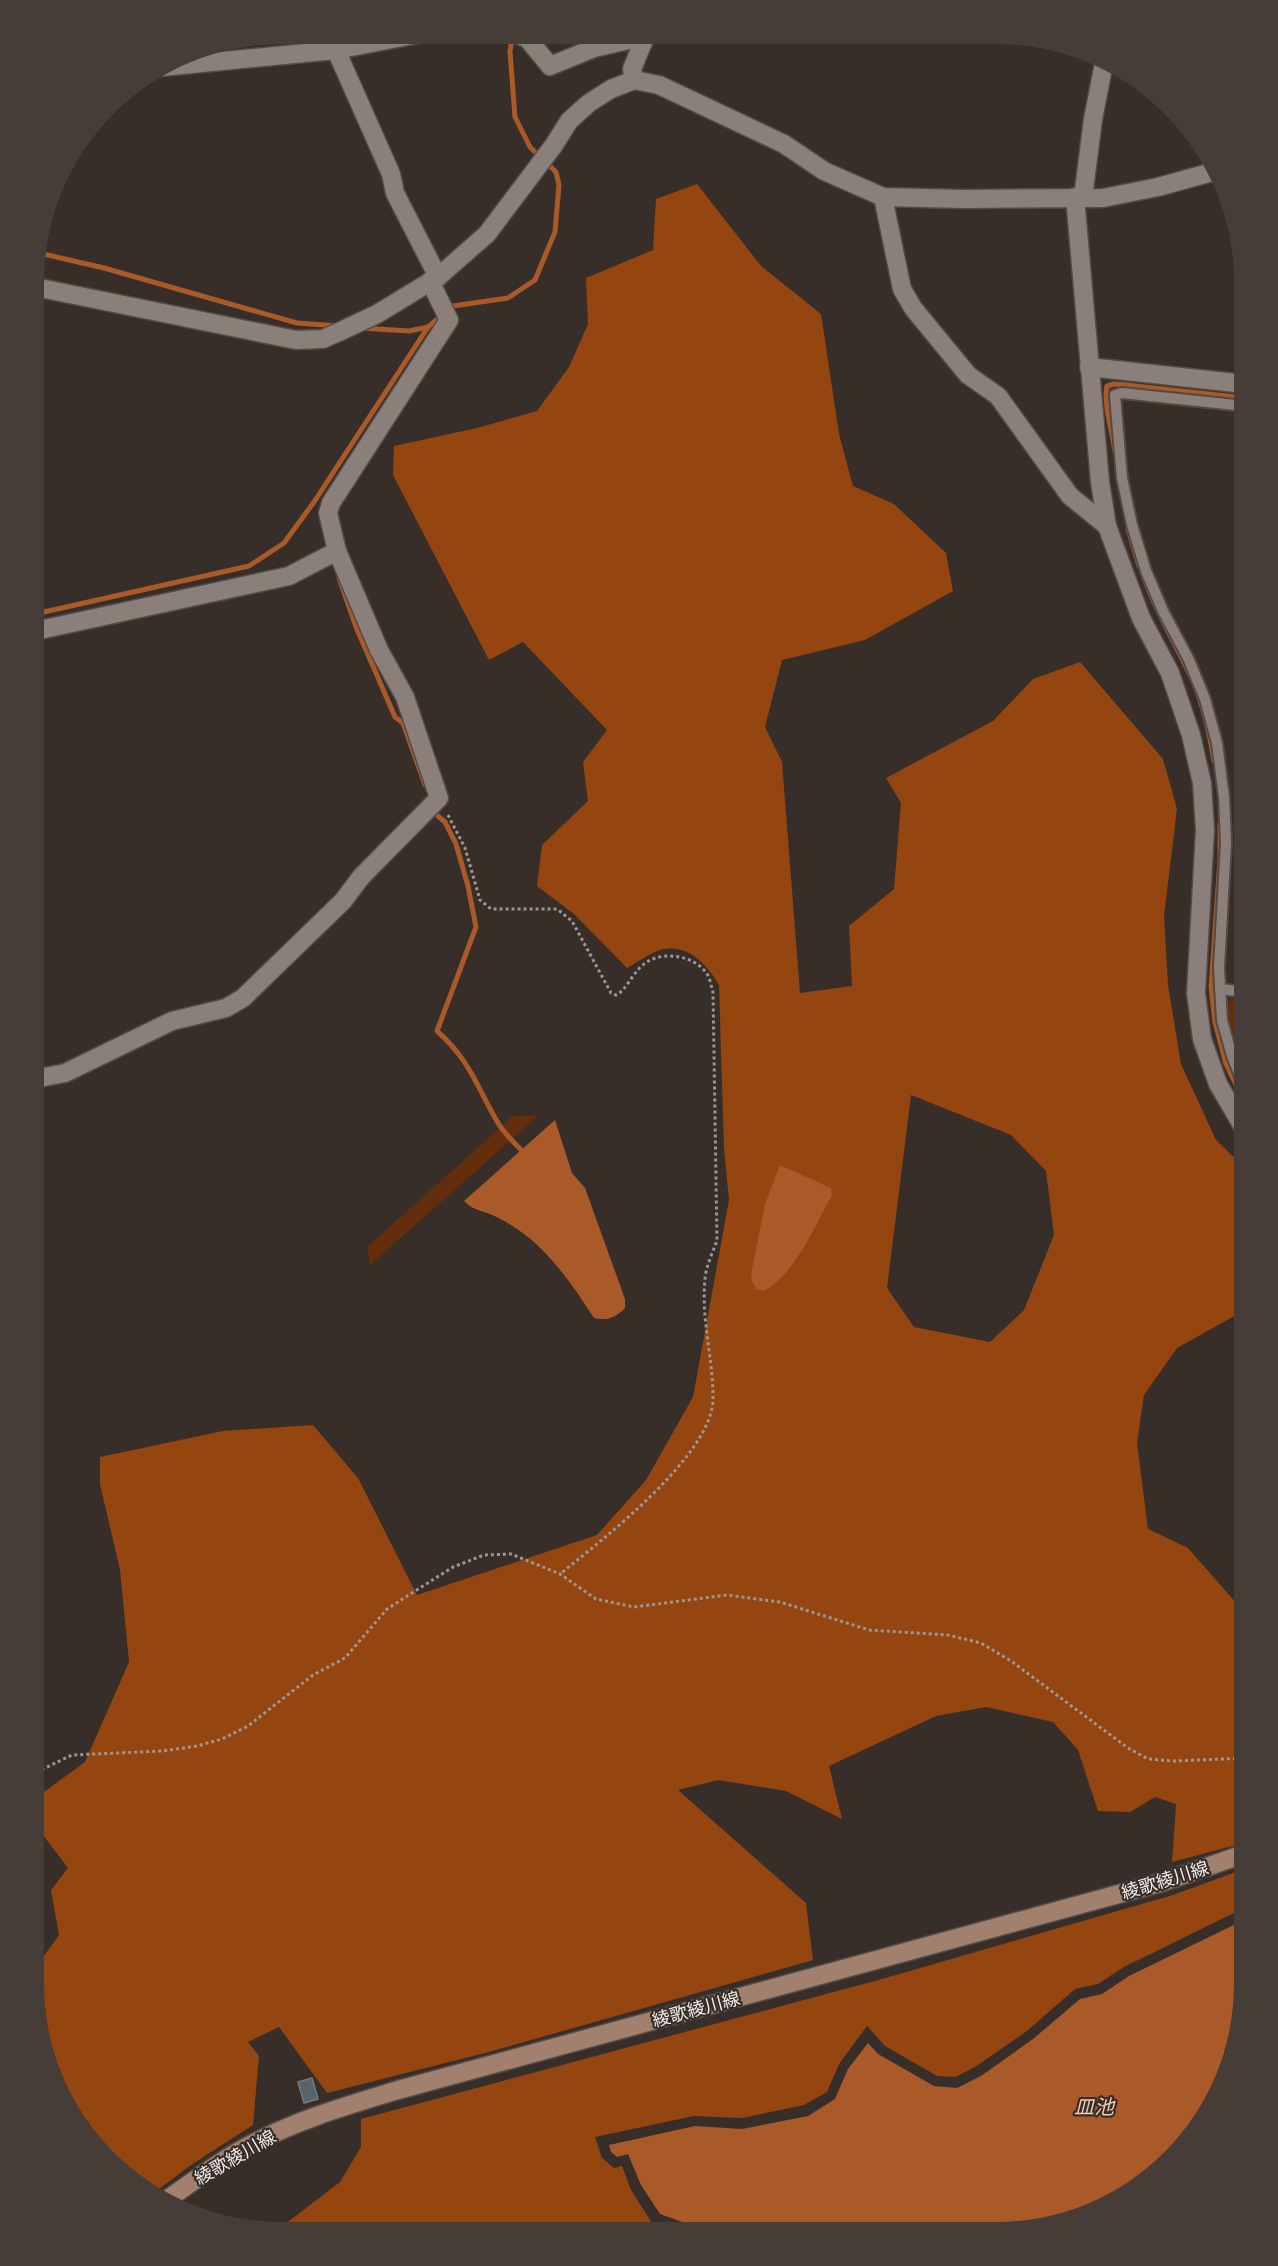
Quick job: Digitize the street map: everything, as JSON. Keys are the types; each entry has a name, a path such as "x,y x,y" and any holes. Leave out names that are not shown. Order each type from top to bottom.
{"main road":[{"name":"綾歌綾川線","path":"172,2196 215,2166 254,2143 290,2126 339,2108 1163,1882 1234,1858"}],"street":[{"path":"184,65 336,50 367,44"},
{"path":"529,44 550,66 594,48 611,44"},
{"path":"634,80 632,69 643,44"},
{"path":"44,1077 65,1073 172,1021 226,1008 243,999 343,901 439,798 405,697 379,650 337,551 328,513 331,503 449,320 440,302 434,279 395,193 391,174 336,50"},
{"path":"1103,69 1079,197 1089,367 1100,482 1107,526 1141,618 1170,674 1191,735 1202,783 1205,830 1196,993 1202,1039 1218,1084 1234,1111"},
{"path":"44,289 296,340 323,339 377,314 434,279 487,234 569,122 590,103 611,89 634,80 659,85 784,144 824,171 883,197 1103,198 1147,190 1208,173"},
{"path":"883,197 902,289 913,308 968,375 998,396 1070,496 1107,526"},
{"path":"1089,367 1234,383"},
{"path":"44,629 289,576 337,551"}],"lane":[{"path":"1234,405 1122,393 1115,395 1122,478 1132,525 1146,571 1163,612 1189,660 1205,699 1217,743 1224,797 1226,842 1219,968 1220,989 1222,1020 1234,1061"},
{"path":"1220,989 1234,991"}],"path":[{"path":"439,798 465,848 480,900 491,909 557,909 572,921 608,988 616,995 622,993 630,978 646,962 669,956 691,960 707,974 713,992 717,1240 705,1277 705,1305 714,1400 709,1421 681,1467 611,1533 560,1574"},
{"path":"44,1769 72,1755 162,1751 197,1746 222,1739 248,1726 313,1675 345,1658 387,1610 453,1567 484,1555 511,1554 560,1574 596,1599 634,1607 726,1595 780,1602 869,1630 948,1635 981,1643 1011,1661 1128,1748 1148,1759 1174,1761 1234,1758"}],"shaded area":[{"path":"697,184 761,266 821,314 839,434 853,486 894,504 946,553 953,591 865,640 782,660 765,727 782,762 800,993 852,986 849,926 894,889 901,803 886,778 993,721 1033,679 1080,662 1163,759 1177,809 1164,916 1168,985 1181,1064 1216,1140 1234,1157 1234,1316 1177,1348 1144,1395 1137,1443 1148,1529 1188,1548 1234,1600 1234,1846 1172,1862 1176,1804 1155,1797 1130,1812 1098,1811 1078,1750 1053,1722 986,1707 936,1716 829,1766 842,1819 786,1791 718,1780 678,1790 806,1903 813,1960 489,2052 327,2093 279,2027 248,2042 259,2056 253,2125 159,2189 113,2153 75,2103 56,2061 48,2031 44,2000 44,1956 59,1935 51,1890 68,1868 44,1836 44,1792 85,1762 129,1662 120,1570 100,1484 100,1457 223,1431 313,1425 358,1478 417,1595 597,1535 646,1480 693,1397 729,1200 724,1148 719,985 697,958 682,950 660,950 627,968 574,914 537,886 542,845 588,801 583,762 607,730 523,642 489,660 393,475 394,446 477,428 537,411 569,367 588,324 586,278 653,250 656,199","holes":["911,1095 1011,1135 1046,1171 1054,1235 1024,1310 990,1342 914,1327 887,1288"]},
{"path":"1228,1000 1234,1000 1234,1036 1229,1020"},
{"path":"539,1115 370,1265 367,1247 513,1116"},
{"path":"1234,1873 1234,1913 1124,1967 1098,1984 1075,1989 1027,2031 975,2067 955,2077 937,2076 885,2046 867,2026 839,2064 827,2092 804,2105 742,2118 694,2116 595,2137 602,2158 614,2168 622,2166 631,2190 651,2222 288,2222 340,2182 361,2147 361,2119 882,1979 1173,1895"}],"water":[{"path":"555,1120 572,1173 585,1188 625,1299 625,1308 611,1318 594,1318 560,1270 529,1238 506,1222 473,1208 464,1201"},
{"path":"780,1165 831,1188 832,1195 795,1261 775,1283 764,1291 756,1289 751,1279 752,1269 765,1204"},
{"name":"皿池","path":"1234,1925 1234,2000 1230,2031 1222,2061 1203,2103 1165,2153 1141,2173 1115,2191 1073,2210 1043,2218 1012,2222 682,2222 660,2214 641,2185 628,2154 617,2157 611,2152 609,2145 695,2126 742,2129 808,2116 835,2099 848,2069 868,2043 878,2054 934,2086 957,2088 981,2076 1033,2039 1080,1999 1102,1994 1129,1976"}],"building":[{"path":"312,2078 318,2099 304,2103 298,2082"}],"waterway":[{"path":"44,612 249,566 284,543 314,502 428,327 453,306 508,298 535,280 555,232 559,185 556,172 530,147 515,117 511,44"},
{"path":"46,254 104,268 297,323 339,326"},
{"path":"360,328 409,331 428,327"},
{"path":"1115,452 1107,409 1107,386 1126,385 1234,397"},
{"path":"1128,529 1139,566"},
{"path":"339,578 356,627 395,717 403,723 425,785"},
{"path":"1144,578 1198,693 1214,761"},
{"path":"438,816 445,822 456,844 468,886 476,927 437,1031 458,1053 501,1127 526,1155"},
{"path":"1220,824 1220,860 1211,987 1215,1022 1226,1064 1234,1080"}]}
